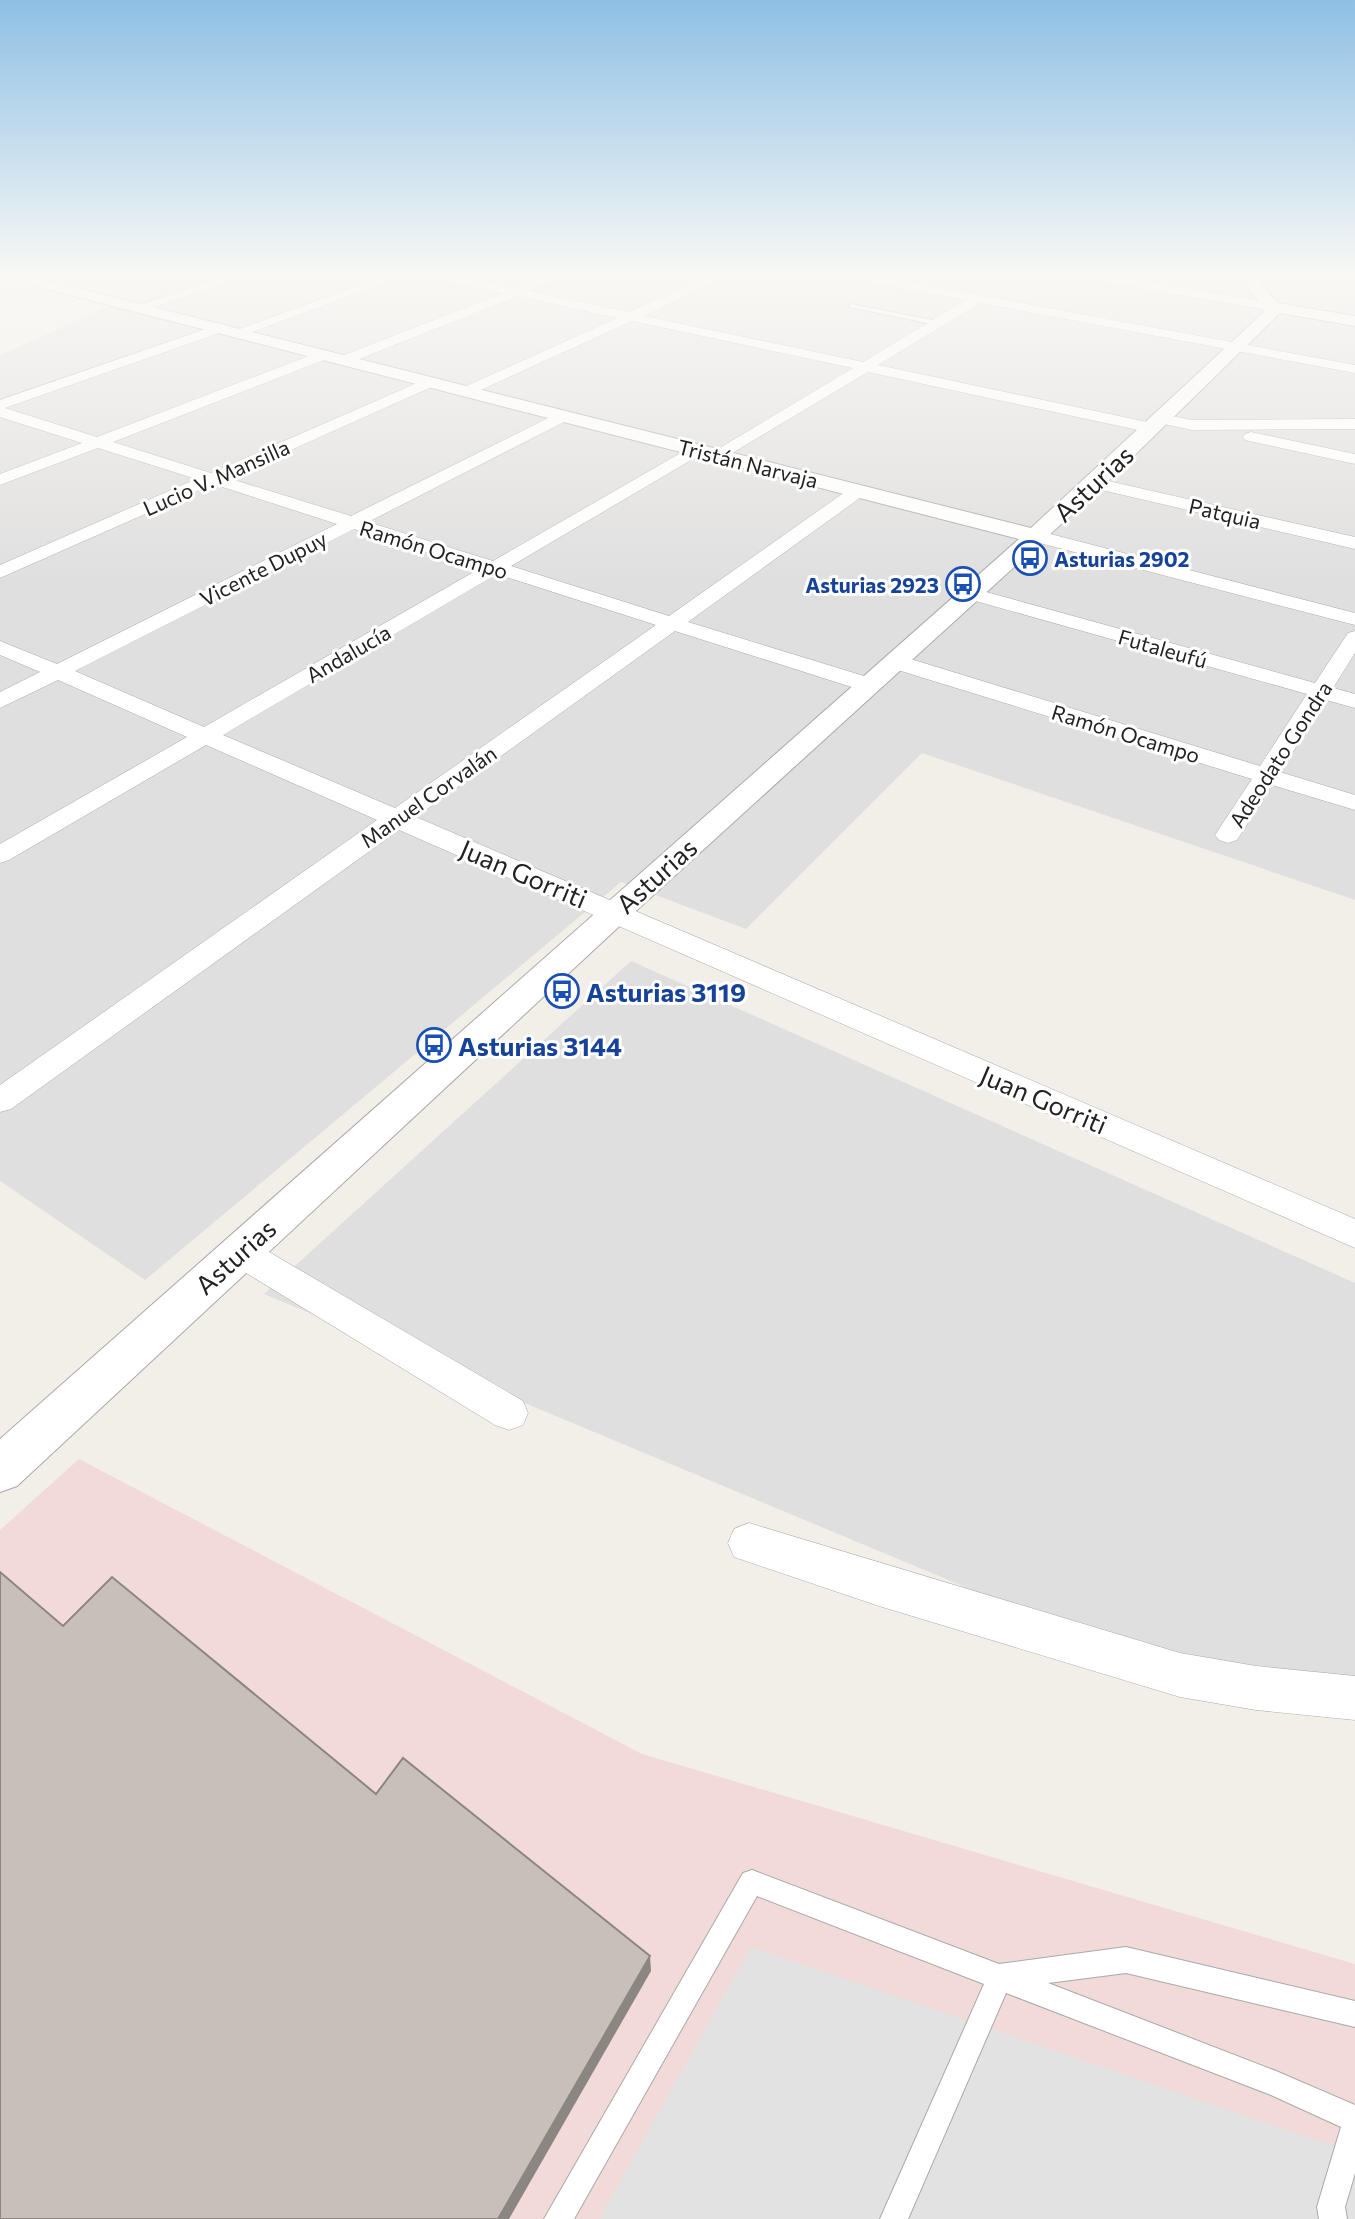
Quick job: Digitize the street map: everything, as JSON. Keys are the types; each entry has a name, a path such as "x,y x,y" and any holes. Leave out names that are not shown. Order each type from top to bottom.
{"street":[{"path":"0,405 86,377"},
{"path":"0,480 280,377"},
{"name":"Tristán Narvaja","path":"410,377 1355,619"},
{"path":"467,391 499,377"},
{"path":"719,456 850,377"},
{"path":"915,377 1156,424 1355,424"},
{"name":"Asturias","path":"11,1460 614,913 1095,483 1205,377"},
{"name":"Lucio V. Mansilla","path":"0,572 431,382"},
{"name":"Ramón Ocampo","path":"0,412 869,685"},
{"name":"Vicente Dupuy","path":"0,701 564,416"},
{"path":"1192,425 1355,459"},
{"name":"Andalucía","path":"0,855 697,450"},
{"name":"Patquia","path":"1095,483 1355,543"},
{"name":"Manuel Corvalán","path":"0,1101 858,491"},
{"name":"Futaleufú","path":"972,594 1355,701"},
{"name":"Adeodato Gondra","path":"1228,835 1355,637"},
{"name":"Juan Gorriti","path":"0,647 1355,1234"},
{"name":"Ramón Ocampo","path":"896,662 1355,803"},
{"path":"240,1252 509,1413"},
{"path":"749,1543 1180,1675 1244,1687 1355,1698"}],"lane":[{"path":"558,2219 752,1882 1276,2084 1355,2119"},
{"path":"1000,1977 1126,1960 1355,2014"},
{"path":"894,2219 1000,1977"},
{"path":"1333,2219 1331,2207 1355,2126"}],"shaded area":[{"path":"0,377 1355,377 1355,900 922,753 746,929 621,882 145,1280 0,1181"},
{"path":"631,961 1355,1283 1355,1713 977,1592 264,1294"},
{"path":"79,1459 642,1754 1355,1964 1355,2219 0,2219 0,1530"},
{"path":"751,1947 1355,2153 1355,2219 599,2219"}],"building":[{"path":"0,1572 63,1626 112,1577 376,1794 403,1758 650,1956 498,2219 0,2219"}],"place":[{"name":"Asturias 2902","path":"1030,558"},
{"name":"Asturias 2923","path":"963,584"},
{"name":"Asturias 3119","path":"562,991"},
{"name":"Asturias 3144","path":"434,1045"}]}
